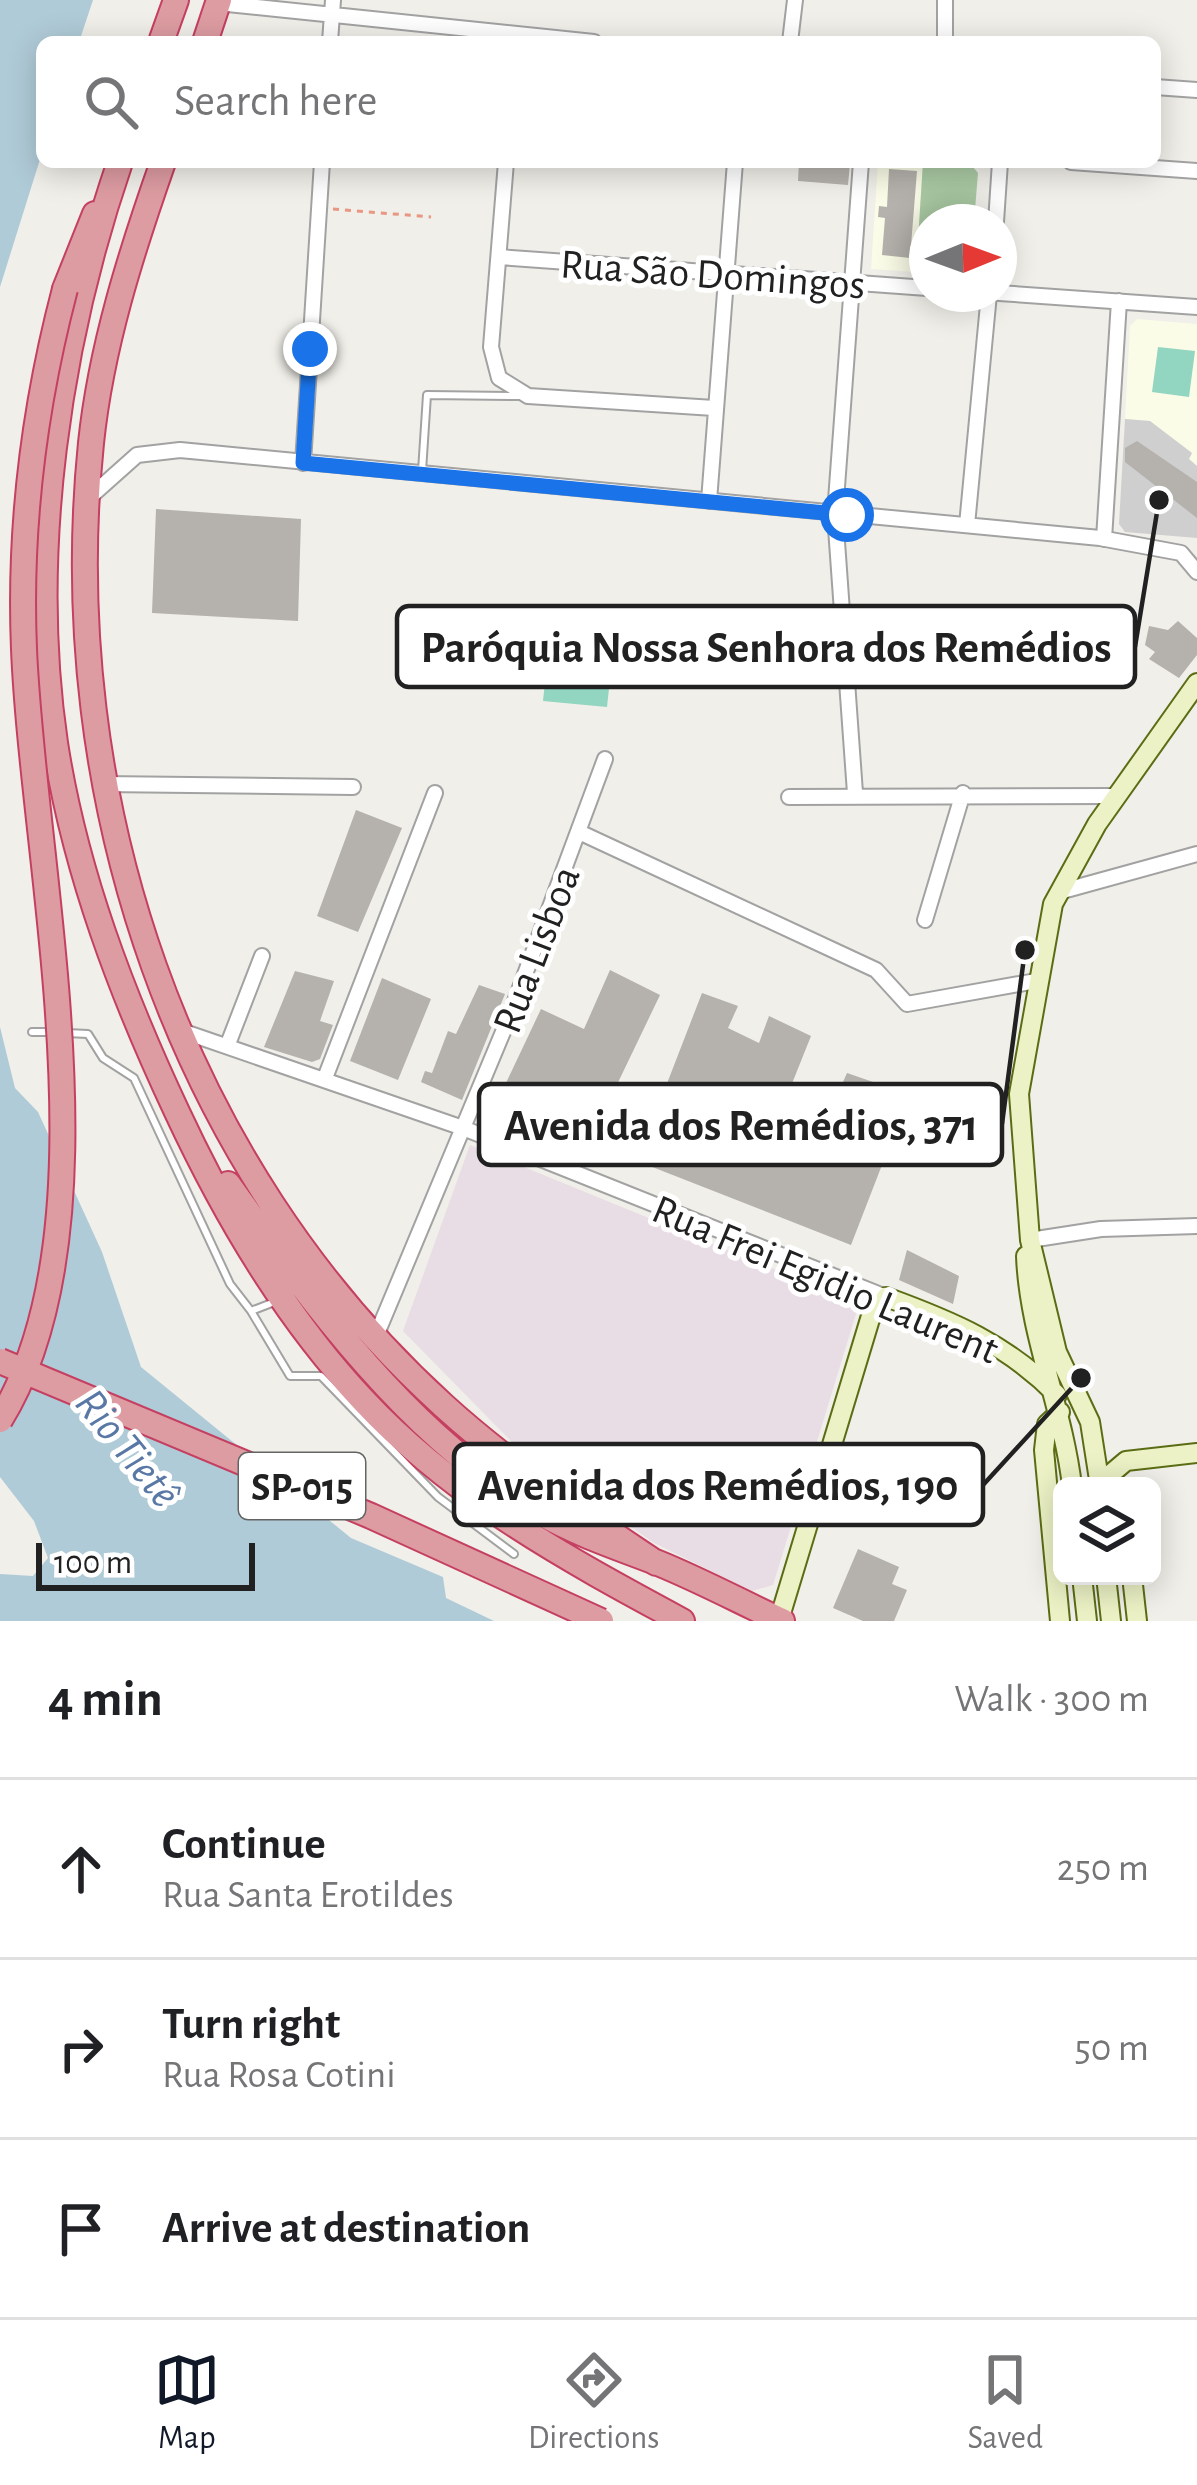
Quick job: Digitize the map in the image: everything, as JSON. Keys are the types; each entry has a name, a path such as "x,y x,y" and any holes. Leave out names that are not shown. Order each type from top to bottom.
{"highway":[{"path":"163,36 176,0"},
{"path":"207,36 219,2"},
{"path":"118,168 81,305 48,507 55,741 75,834 124,998 209,1182 286,1298 363,1400 430,1463 546,1547 682,1621"},
{"path":"161,168 119,296 92,441 88,500 86,634 102,784 136,918 211,1101 280,1213 376,1336 502,1456 656,1563"},
{"path":"0,1420 50,1291 62,1180 61,1094 24,648 32,446 65,289 80,243 112,187"},
{"path":"178,1114 338,1332 438,1434 537,1511 607,1547 656,1563 781,1620"},
{"name":"SP-015","path":"0,1360 371,1516 601,1621"}],"main road":[{"path":"1099,1477 1090,1422 1057,1352 1030,1240 1019,1094 1036,982 1059,892 1116,796 1197,682"},
{"path":"1030,1240 1026,1259 1041,1354 1059,1404 1071,1477"},
{"path":"781,1620 870,1319 886,1297"},
{"name":"Rua Frei Egidio Laurent","path":"886,1297 982,1335 1024,1363 1059,1404"},
{"path":"1059,1404 1047,1424 1044,1450 1060,1621"},
{"path":"1106,1477 1115,1465 1136,1458 1197,1453"},
{"path":"1128,1477 1136,1458"},
{"path":"1083,1585 1087,1621"},
{"path":"1107,1585 1111,1621"},
{"path":"1133,1585 1136,1621"}],"street":[{"path":"791,36 795,0"},
{"path":"945,0 946,36"},
{"path":"219,2 332,7 504,36"},
{"path":"1161,87 1197,90"},
{"path":"303,463 322,168"},
{"path":"506,168 491,346 493,363 509,387 528,396 714,408"},
{"path":"709,501 735,168"},
{"path":"855,793 835,514 861,168"},
{"path":"997,204 1000,168"},
{"path":"1155,168 1197,171"},
{"name":"Rua São Domingos","path":"499,257 909,287"},
{"path":"1017,293 1197,307"},
{"path":"1104,538 1119,301"},
{"path":"968,525 987,312"},
{"path":"88,500 119,466 156,450 1104,538 1181,553 1197,572"},
{"name":"Rua Lisboa","path":"376,1336 463,1128 605,759"},
{"path":"102,784 353,788"},
{"path":"325,1078 435,793"},
{"path":"789,797 855,793 1116,796"},
{"path":"926,920 963,794"},
{"path":"579,832 876,970 907,1004 1036,982"},
{"path":"1059,892 1197,854"},
{"path":"228,1044 262,956"},
{"name":"Rua Frei Egidio Laurent","path":"179,1030 463,1128 886,1297"},
{"path":"1030,1240 1101,1229 1197,1226"}],"lane":[{"path":"422,475 427,395 528,396"},
{"path":"32,1032 88,1034 103,1058 134,1078 230,1284 290,1376 321,1376 438,1497 514,1554"},
{"path":"251,1311 286,1298"}],"path":[{"path":"319,208 431,217"}],"shaded area":[{"path":"878,168 923,168 920,204 909,204 909,272 871,269"},
{"path":"1137,319 1197,324 1197,466 1188,459 1192,454 1150,421 1125,419 1130,326"},
{"path":"1125,419 1150,421 1192,453 1189,459 1197,466 1197,538 1125,532 1119,524"},
{"path":"470,1145 859,1304 773,1585 752,1591 654,1543 512,1442 403,1331"}],"green space":[{"path":"923,168 974,168 978,173 975,204 920,204"},
{"path":"1158,347 1195,351 1189,397 1152,392"},
{"path":"547,663 611,670 607,707 543,701"}],"water":[{"path":"0,0 93,0 81,36 36,36 37,168 0,287"},
{"name":"Rio Tietê","path":"0,1027 15,1088 38,1112 102,1252 141,1367 351,1538 443,1577 446,1598 494,1621 0,1621 0,1574 33,1576 48,1558 34,1521 0,1477"}],"building":[{"path":"799,168 850,168 848,185 798,181"},
{"path":"889,169 917,171 914,204 909,204 909,258 882,255 885,218 878,217 879,206 887,207"},
{"path":"1137,441 1197,482 1197,518 1125,462 1125,448"},
{"path":"156,509 301,519 298,621 152,613"},
{"path":"1178,621 1197,638 1197,655 1179,678 1149,659 1155,652 1145,645 1149,626 1168,630"},
{"path":"356,810 402,828 358,932 317,916"},
{"path":"610,970 660,995 588,1145 496,1104 541,1009 584,1029"},
{"path":"295,971 334,981 320,1021 333,1025 320,1059 312,1062 264,1047"},
{"path":"382,978 431,999 398,1080 350,1061"},
{"path":"479,985 505,994 462,1100 421,1082 425,1071 432,1073 448,1031 456,1034"},
{"path":"702,993 738,1006 728,1028 759,1043 769,1016 811,1036 789,1091 831,1109 847,1073 879,1084 887,1152 851,1245 637,1161"},
{"path":"907,1250 959,1276 953,1304 899,1280"},
{"path":"858,1549 899,1567 892,1584 907,1590 894,1621 863,1621 833,1608"}],"place":[{"name":"Paróquia Nossa Senhora dos Remédios","path":"1159,500"},
{"name":"Avenida dos Remédios, 371","path":"1025,950"},
{"name":"Avenida dos Remédios, 190","path":"1081,1378"}],"route":[{"path":"310,349 303,463 847,515"}]}
